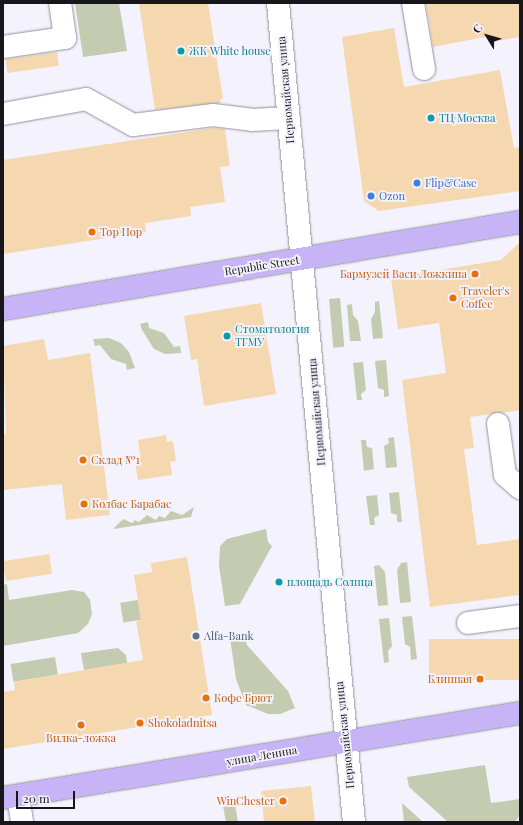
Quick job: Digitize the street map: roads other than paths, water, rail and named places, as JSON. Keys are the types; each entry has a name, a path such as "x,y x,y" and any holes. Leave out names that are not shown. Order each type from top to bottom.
{"main road":[{"name":"Republic Street","path":"3,309 302,260 520,222"},
{"name":"улица Ленина","path":"10,797 346,743 520,713"}],"street":[{"path":"3,47 65,38 60,3"},
{"name":"Первомайская улица","path":"278,3 354,822"},
{"path":"413,3 424,69"},
{"path":"3,114 86,99 133,125 213,115 252,120 289,118"},
{"path":"498,424 505,474 520,488"},
{"path":"468,622 520,616"},
{"path":"10,797 22,822"}],"place":[{"name":"ЖК White house","path":"181,51"},
{"name":"ТЦ Москва","path":"431,118"},
{"name":"Flip&Case","path":"417,183"},
{"name":"Ozon","path":"371,196"},
{"name":"Top Hop","path":"92,232"},
{"name":"Бармузей Васи Ложкина","path":"475,274"},
{"name":"Traveler's Coffee","path":"453,298"},
{"name":"Стоматология ТГМУ","path":"227,336"},
{"name":"Склад №1","path":"83,460"},
{"name":"Колбас Барабас","path":"84,504"},
{"name":"площадь Солнца","path":"279,582"},
{"name":"Alfa-Bank","path":"196,636"},
{"name":"Блинная","path":"480,679"},
{"name":"Кофе Брют","path":"206,698"},
{"name":"Shokoladnitsa","path":"140,723"},
{"name":"Вилка-ложка","path":"81,725"},
{"name":"WinChester","path":"283,801"}]}
